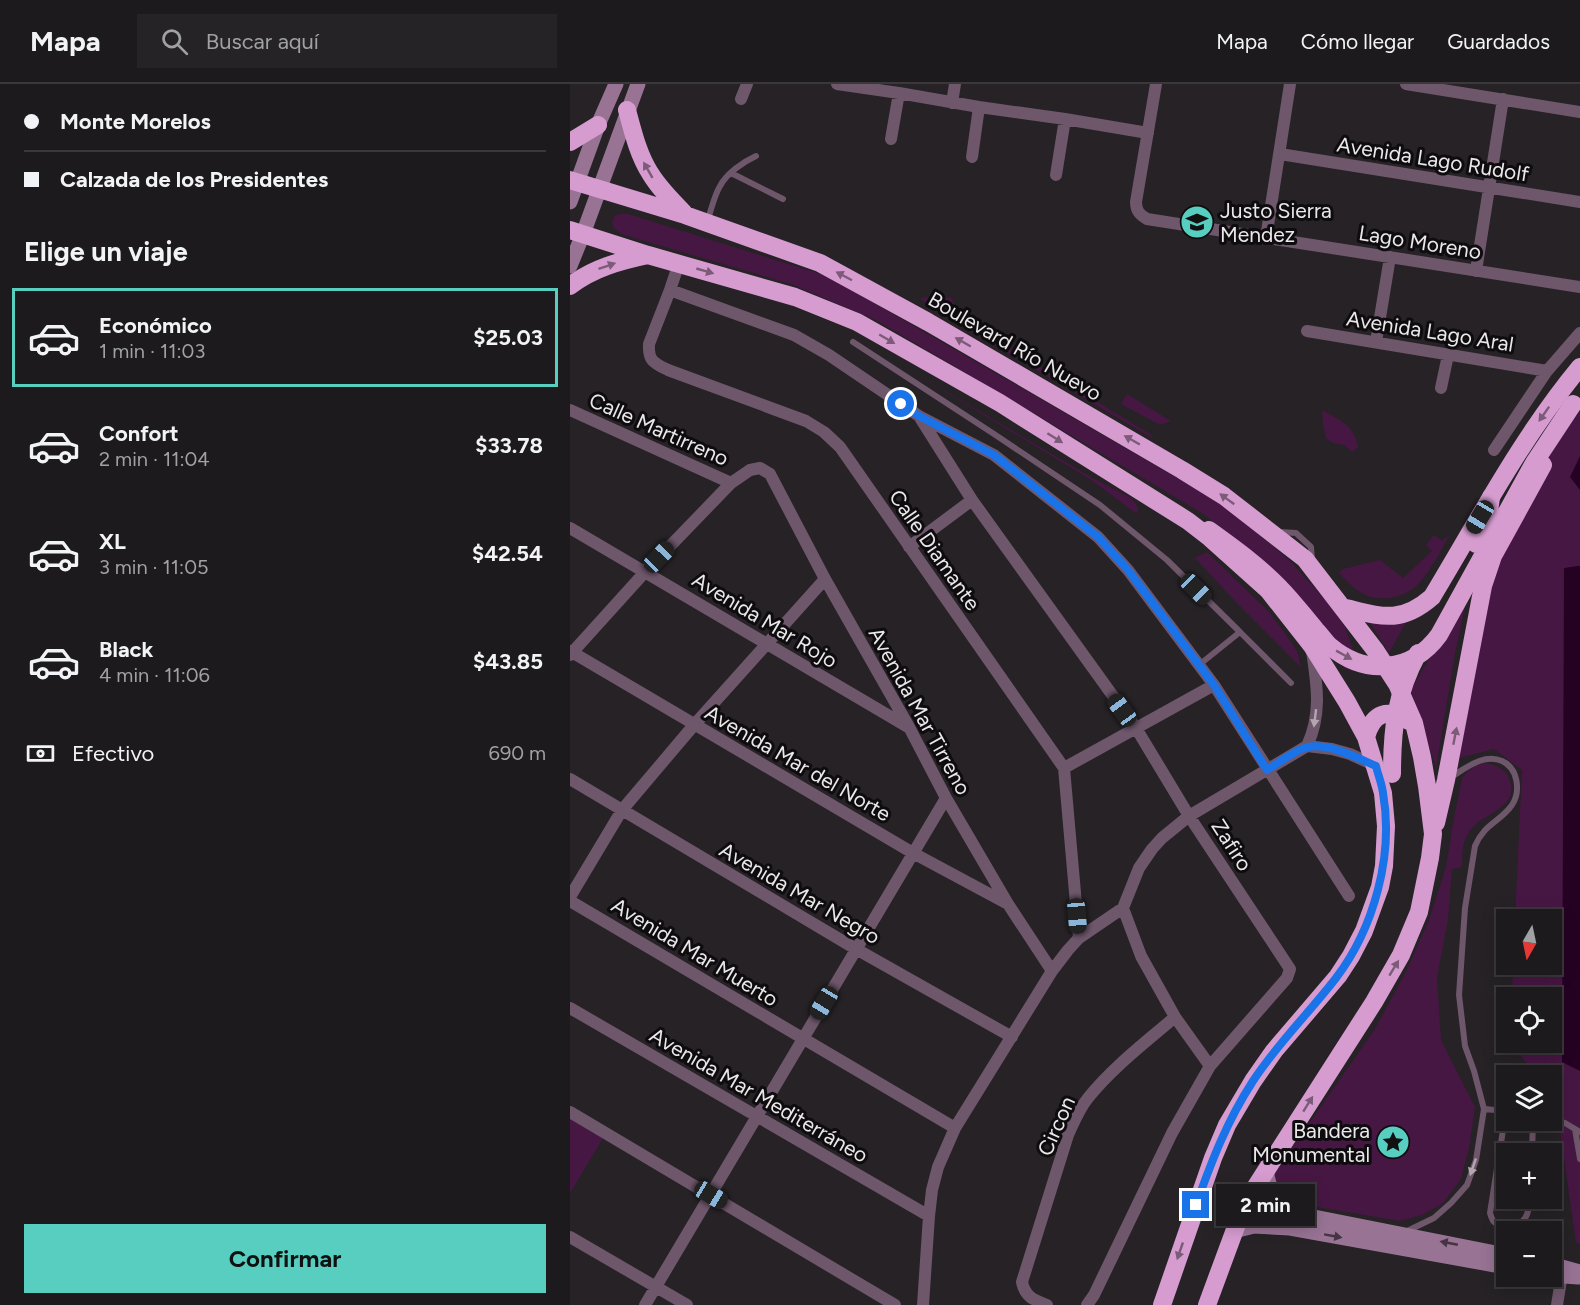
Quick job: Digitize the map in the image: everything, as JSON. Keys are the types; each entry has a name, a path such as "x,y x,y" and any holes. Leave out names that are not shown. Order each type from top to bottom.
{"highway":[{"path":"627,110 641,157 650,174 685,215"},
{"path":"570,142 598,125"},
{"name":"Boulevard Río Nuevo","path":"574,181 685,215 820,263 928,322 1224,496 1305,559 1375,650 1397,684 1414,723 1427,786 1433,834"},
{"path":"577,232 795,297 857,322 1000,403 1188,520 1209,530 1263,572 1282,590 1329,645 1343,656 1377,666 1409,661 1421,655 1431,646 1534,463 1577,399"},
{"path":"570,286 594,270 648,255"},
{"path":"1342,607 1388,616 1403,614 1419,608 1432,597 1529,435 1580,367"},
{"path":"1207,1305 1244,1205 1374,1002 1401,955 1419,912 1488,570 1493,556 1577,399"},
{"path":"1384,770 1392,747 1399,696 1410,667 1483,531 1488,519 1491,497"},
{"path":"1162,1305 1209,1167 1227,1125 1274,1051 1338,976 1350,969 1366,948 1384,907 1392,879 1397,841 1384,770 1347,702 1312,646 1268,590 1188,520"},
{"path":"1366,737 1369,725 1377,716 1389,713 1399,715 1414,723"}],"main road":[{"path":"570,202 574,181 616,84"},
{"path":"570,266 577,232 599,189 638,84"},
{"path":"1266,1171 1269,1187 1277,1200 1294,1214 1496,1253"},
{"path":"1234,1231 1254,1226 1290,1228 1496,1265"},
{"path":"1562,1270 1580,1272"},
{"path":"1562,1272 1580,1277"}],"street":[{"path":"741,99 747,84"},
{"path":"837,84 1148,133 1156,84"},
{"path":"952,103 955,84"},
{"path":"1266,238 1290,84"},
{"path":"1406,84 1434,86 1580,112"},
{"path":"891,139 899,93"},
{"path":"1476,271 1503,99"},
{"path":"972,157 979,107"},
{"path":"1056,175 1065,119"},
{"name":"Lago Moreno","path":"1148,133 1136,208 1147,219 1580,287"},
{"name":"Avenida Lago Rudolf","path":"1280,154 1580,202"},
{"path":"1376,342 1390,257"},
{"path":"679,263 670,290 794,335 829,355 919,416 994,455 1098,537 1128,570 1214,685 1349,896"},
{"name":"Calle Diamante","path":"670,290 649,344 648,354 652,360 668,370 806,421 824,432 840,447 1064,768"},
{"name":"Avenida Lago Aral","path":"1307,331 1548,371"},
{"path":"1494,450 1548,371 1580,333"},
{"path":"1441,388 1448,355"},
{"name":"Calle Martirreno","path":"570,410 731,483"},
{"name":"Zafiro","path":"919,416 972,500 1136,729 1189,816 1290,969 1287,978 1210,1066 1172,1132 1094,1295 1087,1305"},
{"name":"Avenida Mar Tirreno","path":"731,483 750,470 760,468 770,474 946,798 1008,904 1052,971"},
{"path":"571,653 731,483"},
{"path":"909,547 972,500"},
{"name":"Avenida Mar Rojo","path":"570,528 909,727"},
{"path":"570,897 622,810 694,725 825,579"},
{"path":"1307,747 1316,719 1317,691 1312,646"},
{"name":"Avenida Mar del Norte","path":"571,653 913,853 1008,904"},
{"path":"1079,938 1064,768 1214,685"},
{"path":"923,1305 932,1190 938,1167 955,1128 1052,971 1079,938 1123,908 1139,868 1161,838 1189,816 1307,747 1332,749 1350,754 1384,770"},
{"name":"Avenida Mar Negro","path":"570,779 856,949 1012,1037"},
{"path":"645,1305 946,798"},
{"name":"Avenida Mar Muerto","path":"570,901 955,1128"},
{"path":"1123,908 1141,956 1175,1017 1210,1066"},
{"name":"Avenida Mar Mediterráneo","path":"570,1008 929,1216"},
{"name":"Circon","path":"1047,1305 1027,1296 1022,1282 1076,1116 1088,1098 1116,1069 1175,1017"},
{"path":"570,1112 895,1305"},
{"path":"570,1237 687,1305"},
{"path":"1557,1287 1557,1305"}],"lane":[{"path":"707,223 719,186 731,173 756,156"},
{"path":"731,173 783,199"},
{"path":"853,342 1100,505 1167,560 1291,683"},
{"path":"1199,665 1240,632"},
{"path":"1402,1234 1434,1218 1451,1203 1467,1185 1476,1160 1484,1109 1465,1046 1459,995 1465,908 1475,846 1484,830 1510,807 1517,786 1516,775 1511,767 1504,761 1493,758 1466,767 1446,780"},
{"path":"1484,1109 1496,1110"},
{"path":"1562,1122 1577,1130 1580,1160"},
{"path":"1496,1175 1490,1213 1492,1220 1495,1223 1512,1227 1526,1217 1527,1209"}],"shaded area":[{"path":"628,214 827,276 1222,504 1289,560 1328,603 1345,627 1357,661 1353,669 1345,669 1232,536 1202,513 878,321 791,284 621,234 613,227 612,221 615,215"},
{"path":"940,296 951,298 966,322 1150,434 1154,439 936,311 920,298"},
{"path":"892,360 1091,477 1131,498 1138,507 1137,514 1090,479"},
{"path":"1127,394 1171,421 1160,425 1121,404"},
{"path":"1322,410 1341,421 1353,433 1358,447 1353,452 1344,445 1333,443 1326,438"},
{"path":"1580,412 1580,1244 1576,1243 1560,1131 1562,1131 1562,1065 1527,1065 1519,1053 1562,1053 1562,987 1512,987 1513,975 1562,975 1562,909 1515,909 1522,770 1494,749 1459,758 1493,568 1540,461"},
{"path":"1580,456 1580,490 1570,477"},
{"path":"1450,534 1424,577 1408,592 1392,598 1367,596 1354,588 1339,573 1343,569 1380,560 1403,578 1432,551 1426,545 1434,535 1442,541"},
{"path":"1207,552 1269,612 1297,651 1301,667 1195,558"},
{"path":"1580,566 1580,1071 1562,1062 1564,568"},
{"path":"1468,593 1455,653 1436,768 1411,690"},
{"path":"1412,611 1389,653 1366,616"},
{"path":"1486,763 1505,772 1509,778 1510,795 1507,802 1469,831 1463,846 1462,867 1452,869 1448,920 1437,977 1441,1040 1475,1107 1469,1148 1461,1179 1443,1203 1422,1215 1400,1221 1287,1202 1275,1188 1274,1174 1375,1029 1407,970 1429,920 1446,867 1462,778 1477,765"},
{"path":"570,1111 606,1133 570,1193"}],"place":[{"name":"Justo Sierra Mendez","path":"1197,222"},
{"name":"Bandera Monumental","path":"1393,1142"}],"route":[{"path":"901,404 919,416 994,455 1098,537 1128,570 1214,685 1267,770 1307,747 1317,746 1350,754 1376,766 1383,793 1386,826 1384,866 1380,887 1364,931 1338,976 1274,1051 1253,1081 1227,1125 1196,1205"}]}
